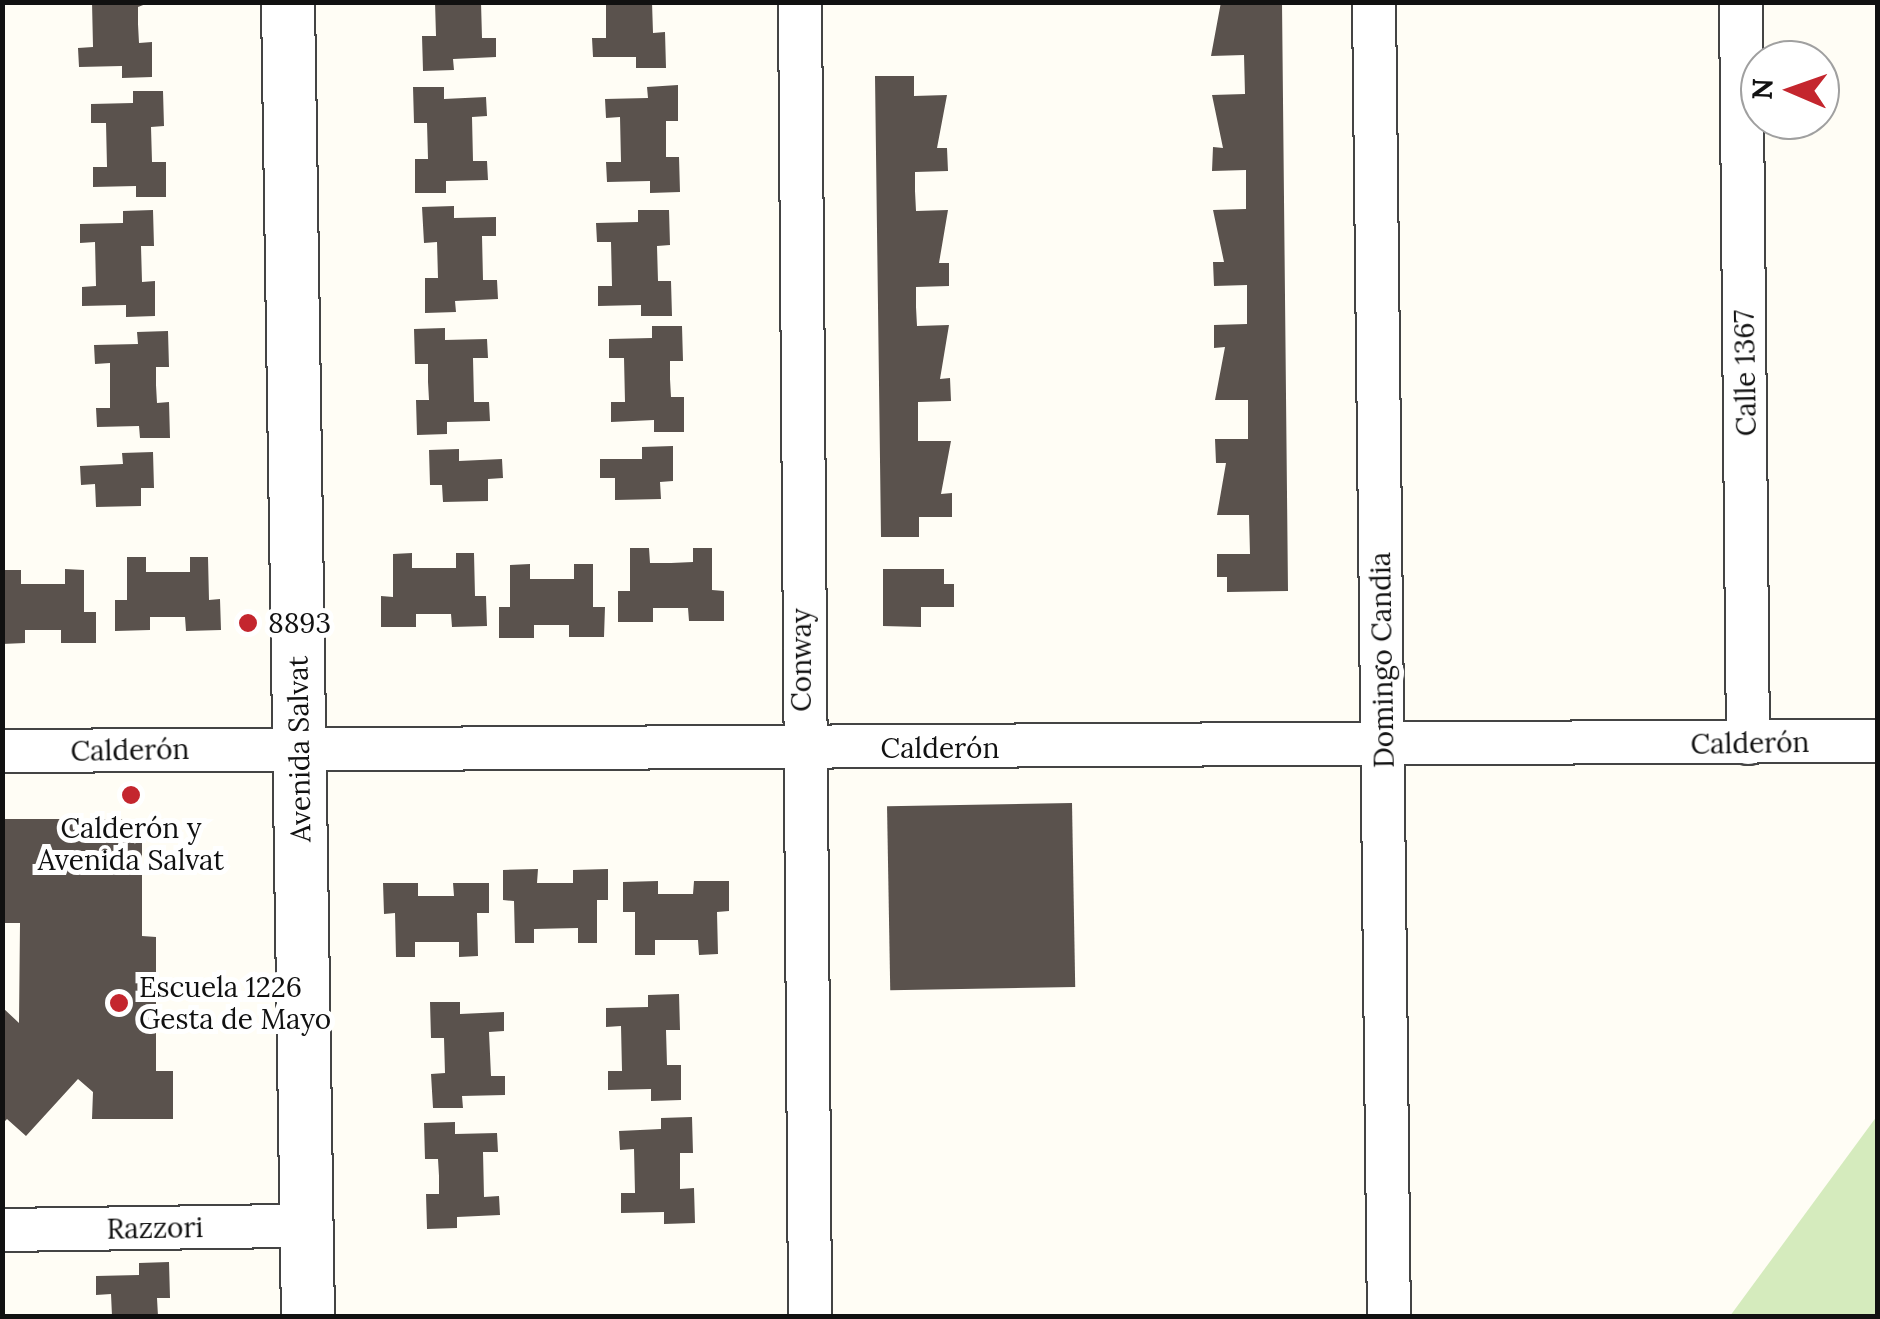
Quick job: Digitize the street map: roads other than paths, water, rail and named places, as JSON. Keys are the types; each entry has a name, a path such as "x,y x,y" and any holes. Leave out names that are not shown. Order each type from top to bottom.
{"street":[{"name":"Avenida Salvat","path":"288,2 308,1316"},
{"name":"Conway","path":"800,2 801,748 810,1316"},
{"name":"Domingo Candia","path":"1374,2 1389,1316"},
{"name":"Calle 1367","path":"1741,2 1748,743"},
{"name":"Calderón","path":"2,751 1382,748 1878,741"},
{"name":"Razzori","path":"2,1230 306,1226"}],"place":[{"name":"8893","path":"248,623"},
{"name":"Calderón y Avenida Salvat","path":"131,795"},
{"name":"Escuela 1226 Gesta de Mayo","path":"119,1003"}]}
